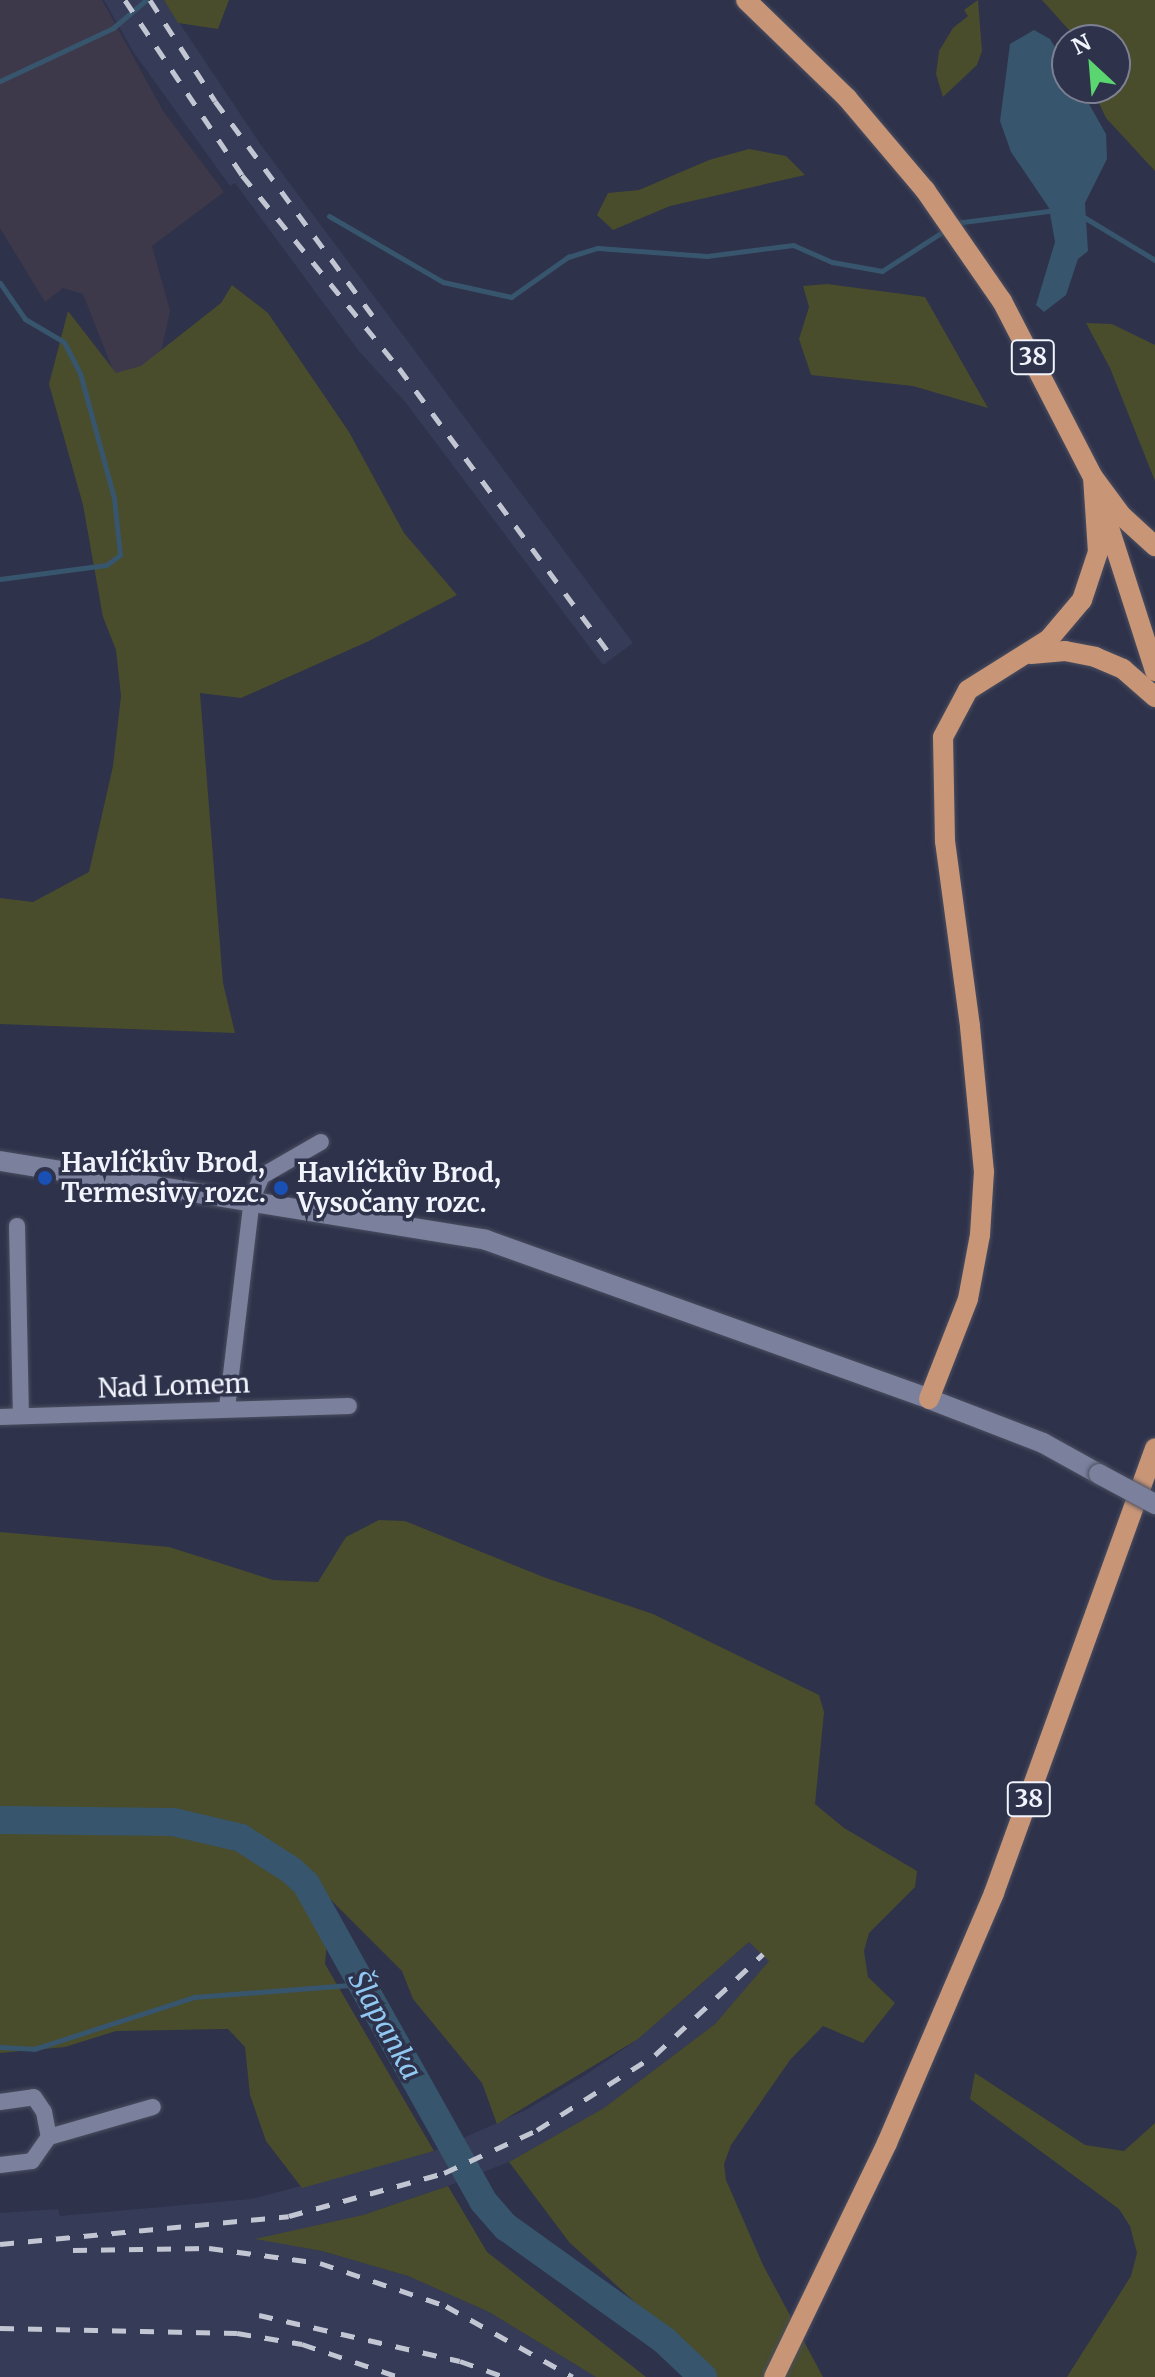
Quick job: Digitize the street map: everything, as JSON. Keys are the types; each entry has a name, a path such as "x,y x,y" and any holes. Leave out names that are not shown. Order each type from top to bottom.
{"main road":[{"name":"38","path":"746,0 847,98 925,190 1016,326 1093,477 1155,671"},
{"path":"1093,477 1122,516 1155,546"},
{"path":"929,1399 968,1299 984,1172 945,841 941,750 947,724 968,690 1061,627 1089,585 1099,535 1093,477"},
{"path":"1019,656 1050,651 1095,657 1123,669 1155,697"},
{"name":"38","path":"774,2377 887,2143 994,1893 1155,1448"}],"street":[{"path":"227,1408 252,1199 262,1176 321,1142"},
{"path":"0,1161 462,1234 540,1256 1043,1443 1155,1504"},
{"path":"17,1226 21,1415"},
{"name":"Nad Lomem","path":"0,1417 349,1406"},
{"path":"0,2102 34,2097 44,2112 49,2137"},
{"path":"0,2165 32,2161 49,2137 153,2107"}],"shaded area":[{"path":"0,0 102,0 163,111 224,192 152,246 170,311 156,374 115,375 83,294 63,288 45,302 0,228"},
{"path":"104,0 164,0 261,145 633,643 603,665 406,403 358,350 235,183 230,186 134,53"},
{"path":"1034,30 1050,39 1051,104 1089,104 1106,134 1107,159 1085,203 1088,251 1078,259 1066,295 1044,312 1036,305 1055,242 1049,208 1011,152 1000,121 1010,44"},
{"path":"749,1942 770,1960 715,2024 604,2108 509,2162 448,2186 363,2215 258,2239 322,2251 408,2276 489,2312 596,2377 0,2377 0,2213 58,2209 60,2216 251,2199 434,2151 524,2111 584,2076 638,2039"}],"green space":[{"path":"164,0 229,0 218,29 178,23"},
{"path":"978,0 982,51 977,65 943,97 936,74 939,51 953,28 968,16 964,10"},
{"path":"1042,0 1155,0 1155,171 1106,118 1099,104 1131,104 1131,24 1064,24"},
{"path":"749,149 786,156 805,175 670,206 613,230 597,215 608,193 639,190 709,160"},
{"path":"827,284 925,297 988,408 913,386 811,375 799,339 809,307 803,286"},
{"path":"232,285 268,313 349,432 404,533 457,595 369,641 241,698 200,693 223,983 235,1033 0,1024 0,898 33,902 89,872 113,766 121,696 116,650 103,617 83,505 49,384 68,311 116,373 141,366 221,303"},
{"path":"1086,323 1112,324 1155,345 1155,481 1110,368"},
{"path":"379,1520 405,1521 546,1578 653,1614 819,1695 824,1712 815,1804 844,1828 917,1871 915,1887 869,1933 864,1951 868,1977 895,2003 863,2043 823,2026 790,2060 731,2145 724,2164 726,2180 763,2265 823,2377 717,2377 569,2242 509,2162 604,2108 715,2024 769,1961 749,1942 638,2039 497,2124 482,2083 413,1999 402,1971 280,1849 282,1879 303,1895 328,1929 325,1964 434,2151 302,2188 266,2141 250,2095 245,2047 228,2029 116,2031 65,2047 0,2053 0,1532 169,1547 273,1580 318,1582 346,1537"},
{"path":"975,2073 1085,2145 1124,2151 1155,2123 1155,2377 1067,2377 1131,2276 1137,2253 1130,2226 1119,2209 970,2099"},
{"path":"448,2186 487,2252 646,2377 596,2377 489,2312 408,2276 322,2251 255,2239 363,2215"}],"waterway":[{"path":"0,81 113,28 146,0"},
{"path":"955,223 1056,210"},
{"path":"1077,213 1155,260"},
{"path":"329,216 443,282 511,297 568,257 598,248 707,256 793,245 832,262 882,271 947,229"},
{"path":"0,283 25,319 64,342 80,373 114,498 120,555 106,565 0,579"},
{"name":"Šlapanka","path":"0,1820 173,1822 241,1838 291,1870 306,1884 483,2201 506,2227 664,2340 703,2377"},
{"path":"0,2047 34,2049 194,1997 363,1984"}],"railway":[{"path":"125,0 242,175 399,368 613,658"},
{"path":"150,0 215,101 376,320"},
{"path":"0,2244 289,2216 444,2173 537,2130 655,2055 763,1954"},
{"path":"73,2250 209,2248 320,2263 446,2306 573,2377"},
{"path":"259,2315 460,2361 505,2377"},
{"path":"0,2328 237,2333 302,2344 399,2377"}],"place":[{"name":"Havlíčkův Brod, Termesivy rozc.","path":"45,1178"},
{"name":"Havlíčkův Brod, Vysočany rozc.","path":"281,1188"}]}
